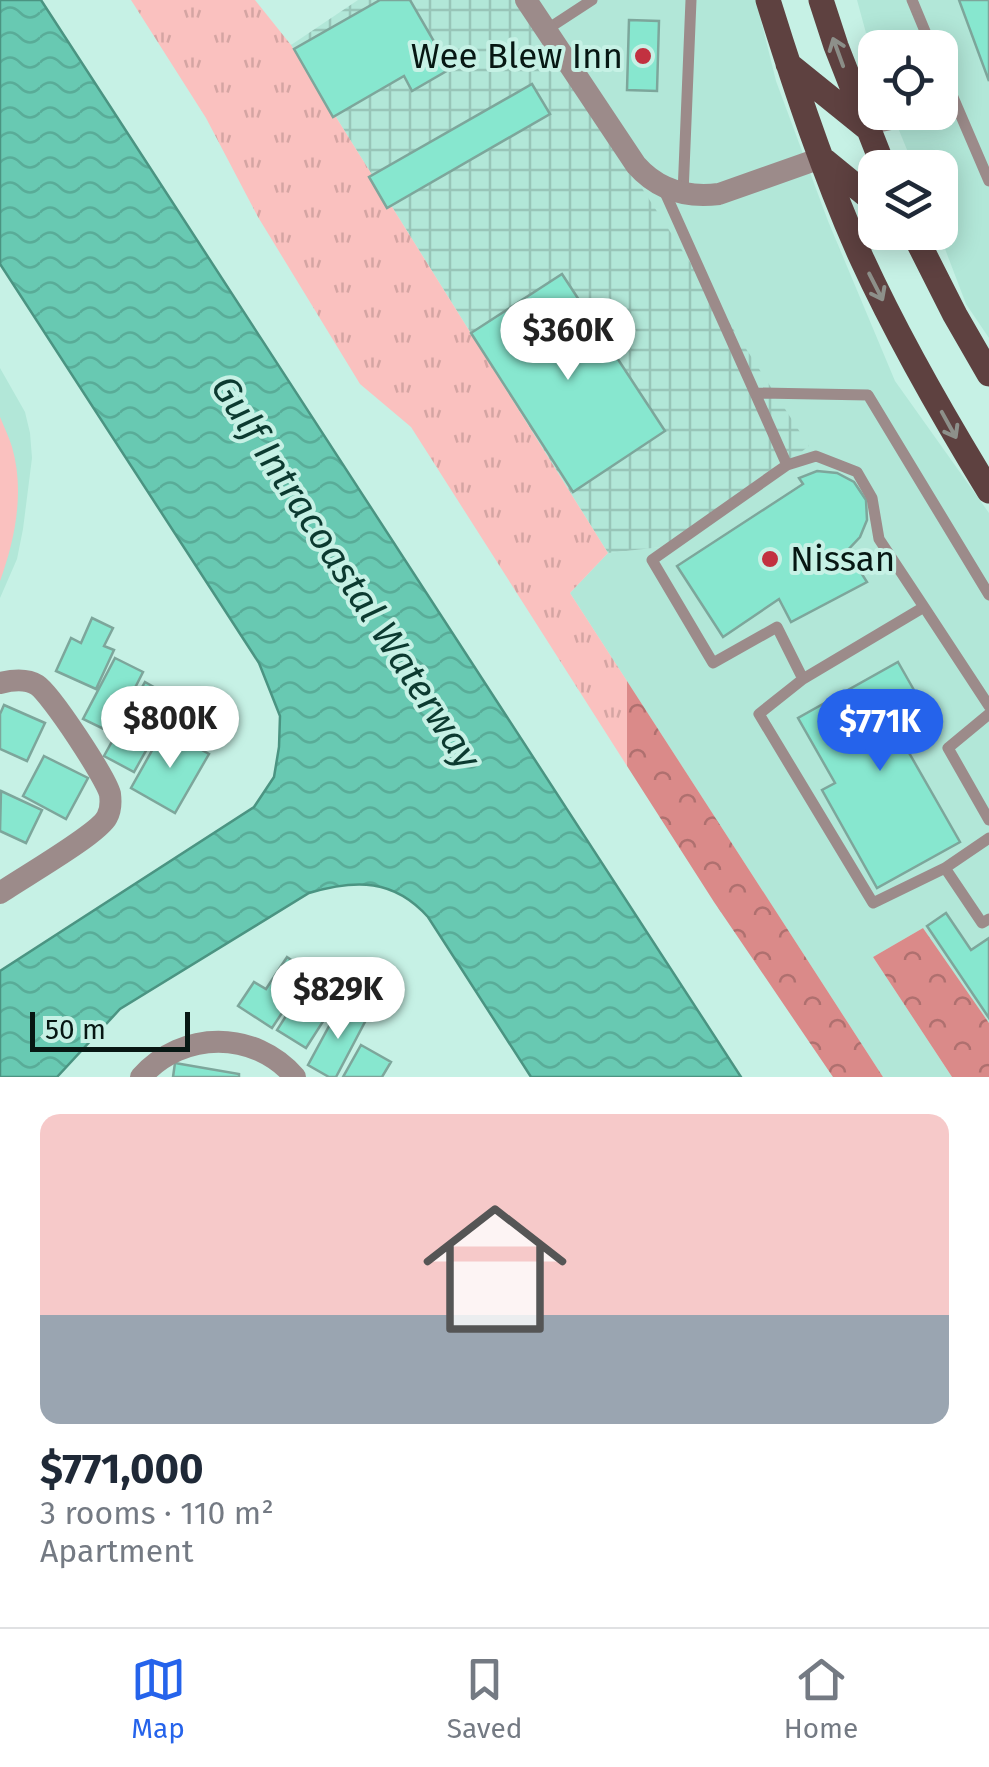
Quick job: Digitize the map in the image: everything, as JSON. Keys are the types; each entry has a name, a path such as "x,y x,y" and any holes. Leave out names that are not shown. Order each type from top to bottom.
{"main road":[{"path":"768,0 821,158 861,257 912,358 989,491"},
{"path":"821,0 858,103"},
{"path":"788,64 858,121"},
{"path":"821,158 858,188"},
{"path":"922,250 989,374"}],"street":[{"path":"526,0 636,166 673,190 702,196 719,194 821,158"},
{"path":"0,684 30,682 48,694 111,798 108,815 94,832 0,892"},
{"path":"141,1077 174,1051 211,1040 256,1048 276,1059 295,1077"}],"lane":[{"path":"546,30 592,0"},
{"path":"691,0 673,190 788,465"},
{"path":"912,0 924,30"},
{"path":"958,111 989,181"},
{"path":"755,393 868,395 989,595"},
{"path":"803,678 777,627 713,663 652,560 788,465 816,456 857,472 872,498 879,539 989,706"},
{"path":"924,608 803,678 759,714 872,903 946,868 989,838"},
{"path":"989,714 948,748 989,820"},
{"path":"946,868 982,922 989,919"}],"shaded area":[{"path":"358,0 520,0 809,446 680,545 608,553 291,45"},
{"path":"520,0 756,0 776,81 828,221 895,381 989,513 989,1023 923,928 873,957 952,1077 883,1077 570,593 608,553 680,545"},
{"path":"857,0 989,0 989,338 966,304 945,250 958,250 958,150 907,150 899,130 958,130 958,30 865,30"},
{"path":"0,368 25,412 32,458 17,559 0,598"}],"green space":[{"path":"131,0 255,0 291,45 608,553 570,593 627,681 627,766 411,427 360,384 258,217 206,118"},
{"path":"0,417 16,464 18,498 14,532 0,581"},
{"path":"627,681 883,1077 833,1077 714,902 627,766"},
{"path":"923,928 989,1023 989,1077 952,1077 873,957"}],"water":[{"name":"Gulf Intracoastal Waterway","path":"0,0 41,0 741,1077 531,1077 428,917 402,895 358,884 309,893 120,1009 57,1077 0,1077 0,971 254,807 274,777 280,716 259,663 0,264"}],"building":[{"path":"380,0 410,0 450,69 412,91 404,76 333,117 294,49"},
{"path":"959,0 989,0 989,81"},
{"name":"Wee Blew Inn","path":"629,20 659,21 657,91 627,90"},
{"path":"532,84 550,114 387,208 369,177"},
{"path":"562,274 665,431 573,492 471,333"},
{"name":"Nissan","path":"817,471 837,473 854,482 866,500 867,520 860,537 847,551 867,582 791,622 779,599 723,637 677,566 803,484 799,478"},
{"path":"92,618 113,628 104,646 114,650 96,689 56,671 71,638 81,643"},
{"path":"115,658 143,672 112,733 83,719"},
{"path":"898,662 935,727 904,744 960,842 877,888 822,790 835,783 798,718"},
{"path":"145,682 175,699 134,772 104,756"},
{"path":"4,705 45,723 27,761 0,749 0,714"},
{"path":"164,729 209,754 175,813 131,788"},
{"path":"44,756 88,778 66,819 23,796"},
{"path":"1,791 42,810 26,843 0,831"},
{"path":"946,913 971,950 989,938 989,1018 927,926"},
{"path":"287,957 309,972 272,1028 238,1006 254,982 266,989"},
{"path":"318,966 347,984 306,1048 277,1030"},
{"path":"341,1004 367,1018 336,1077 329,1077 308,1065"},
{"path":"361,1045 391,1062 382,1077 343,1077"},
{"path":"175,1063 239,1074 239,1077 173,1077"}],"place":[{"name":"Wee Blew Inn","path":"643,56"},
{"name":"Nissan","path":"770,559"}]}
